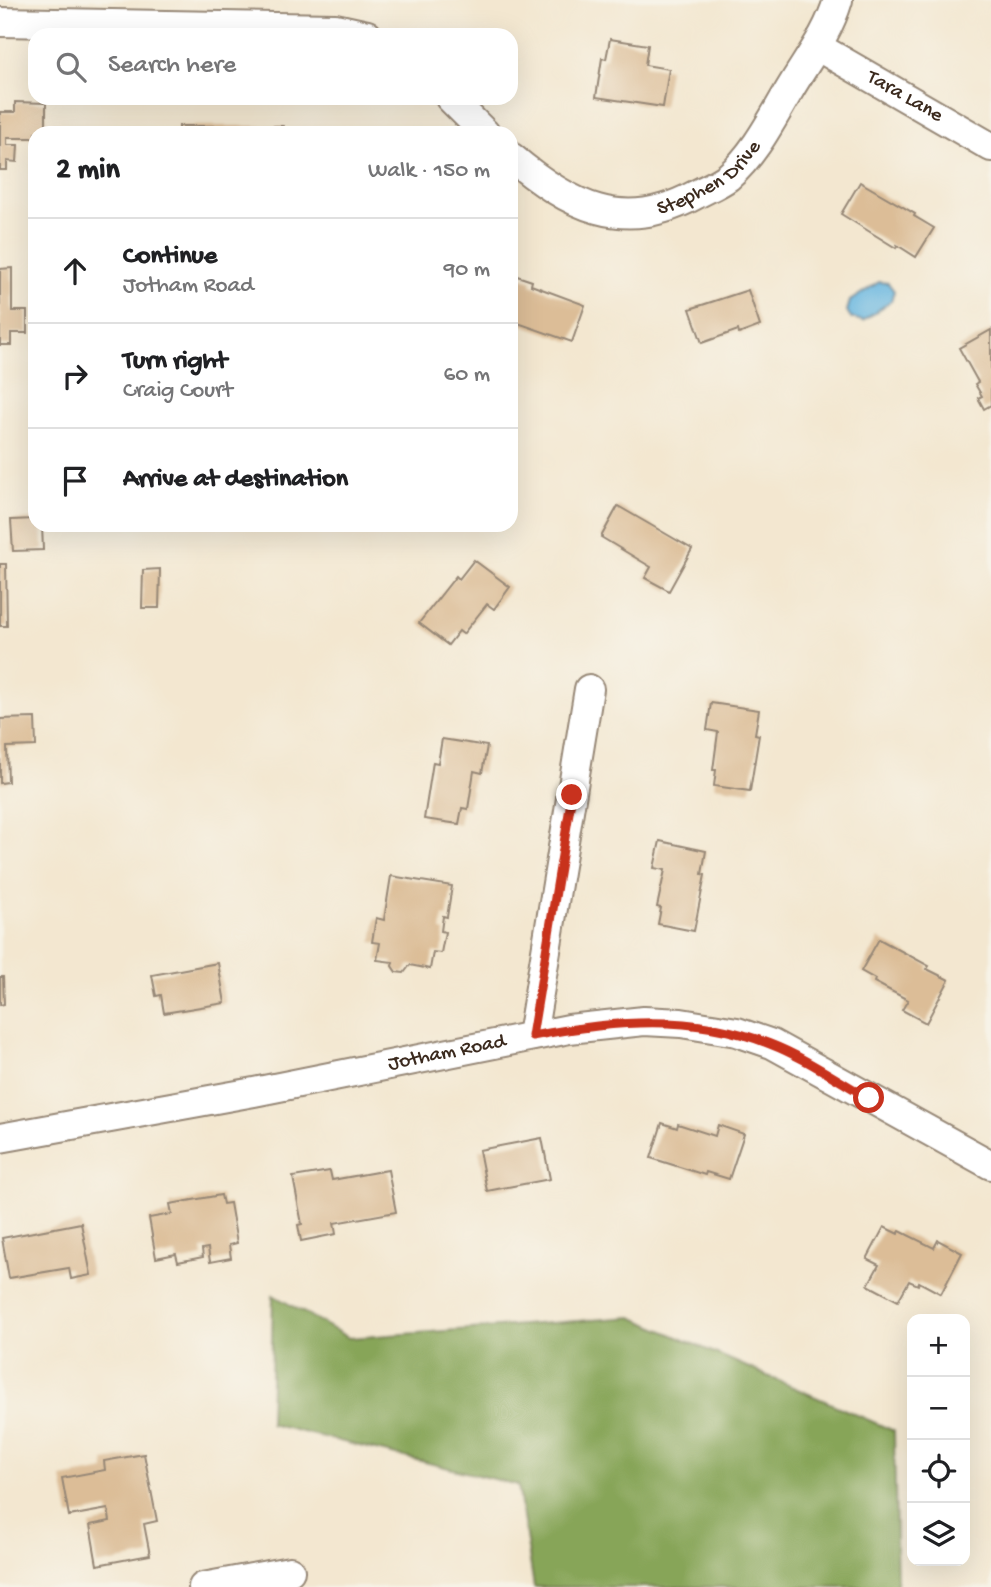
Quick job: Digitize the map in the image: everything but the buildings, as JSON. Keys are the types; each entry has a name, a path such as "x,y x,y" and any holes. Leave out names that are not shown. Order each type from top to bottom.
{"street":[{"name":"Stephen Drive","path":"518,162 568,198 604,212 641,214 677,205 727,177 752,150 818,47 838,0"},
{"path":"0,22 335,28"},
{"name":"Tara Lane","path":"818,47 991,147"},
{"path":"457,105 478,126"},
{"path":"532,1036 589,688"},
{"name":"Jotham Road","path":"0,1138 254,1092 569,1029 643,1021 681,1023 737,1032 772,1044 991,1164"},
{"path":"203,1587 290,1571"}],"green space":[{"path":"273,1295 349,1338 632,1317 894,1431 897,1587 534,1587 518,1485 270,1424"}],"water":[{"path":"879,282 888,283 894,291 891,301 863,321 851,318 847,311 850,301"}],"route":[{"path":"572,795 532,1036 643,1021 681,1023 737,1032 772,1044 869,1098"}]}
